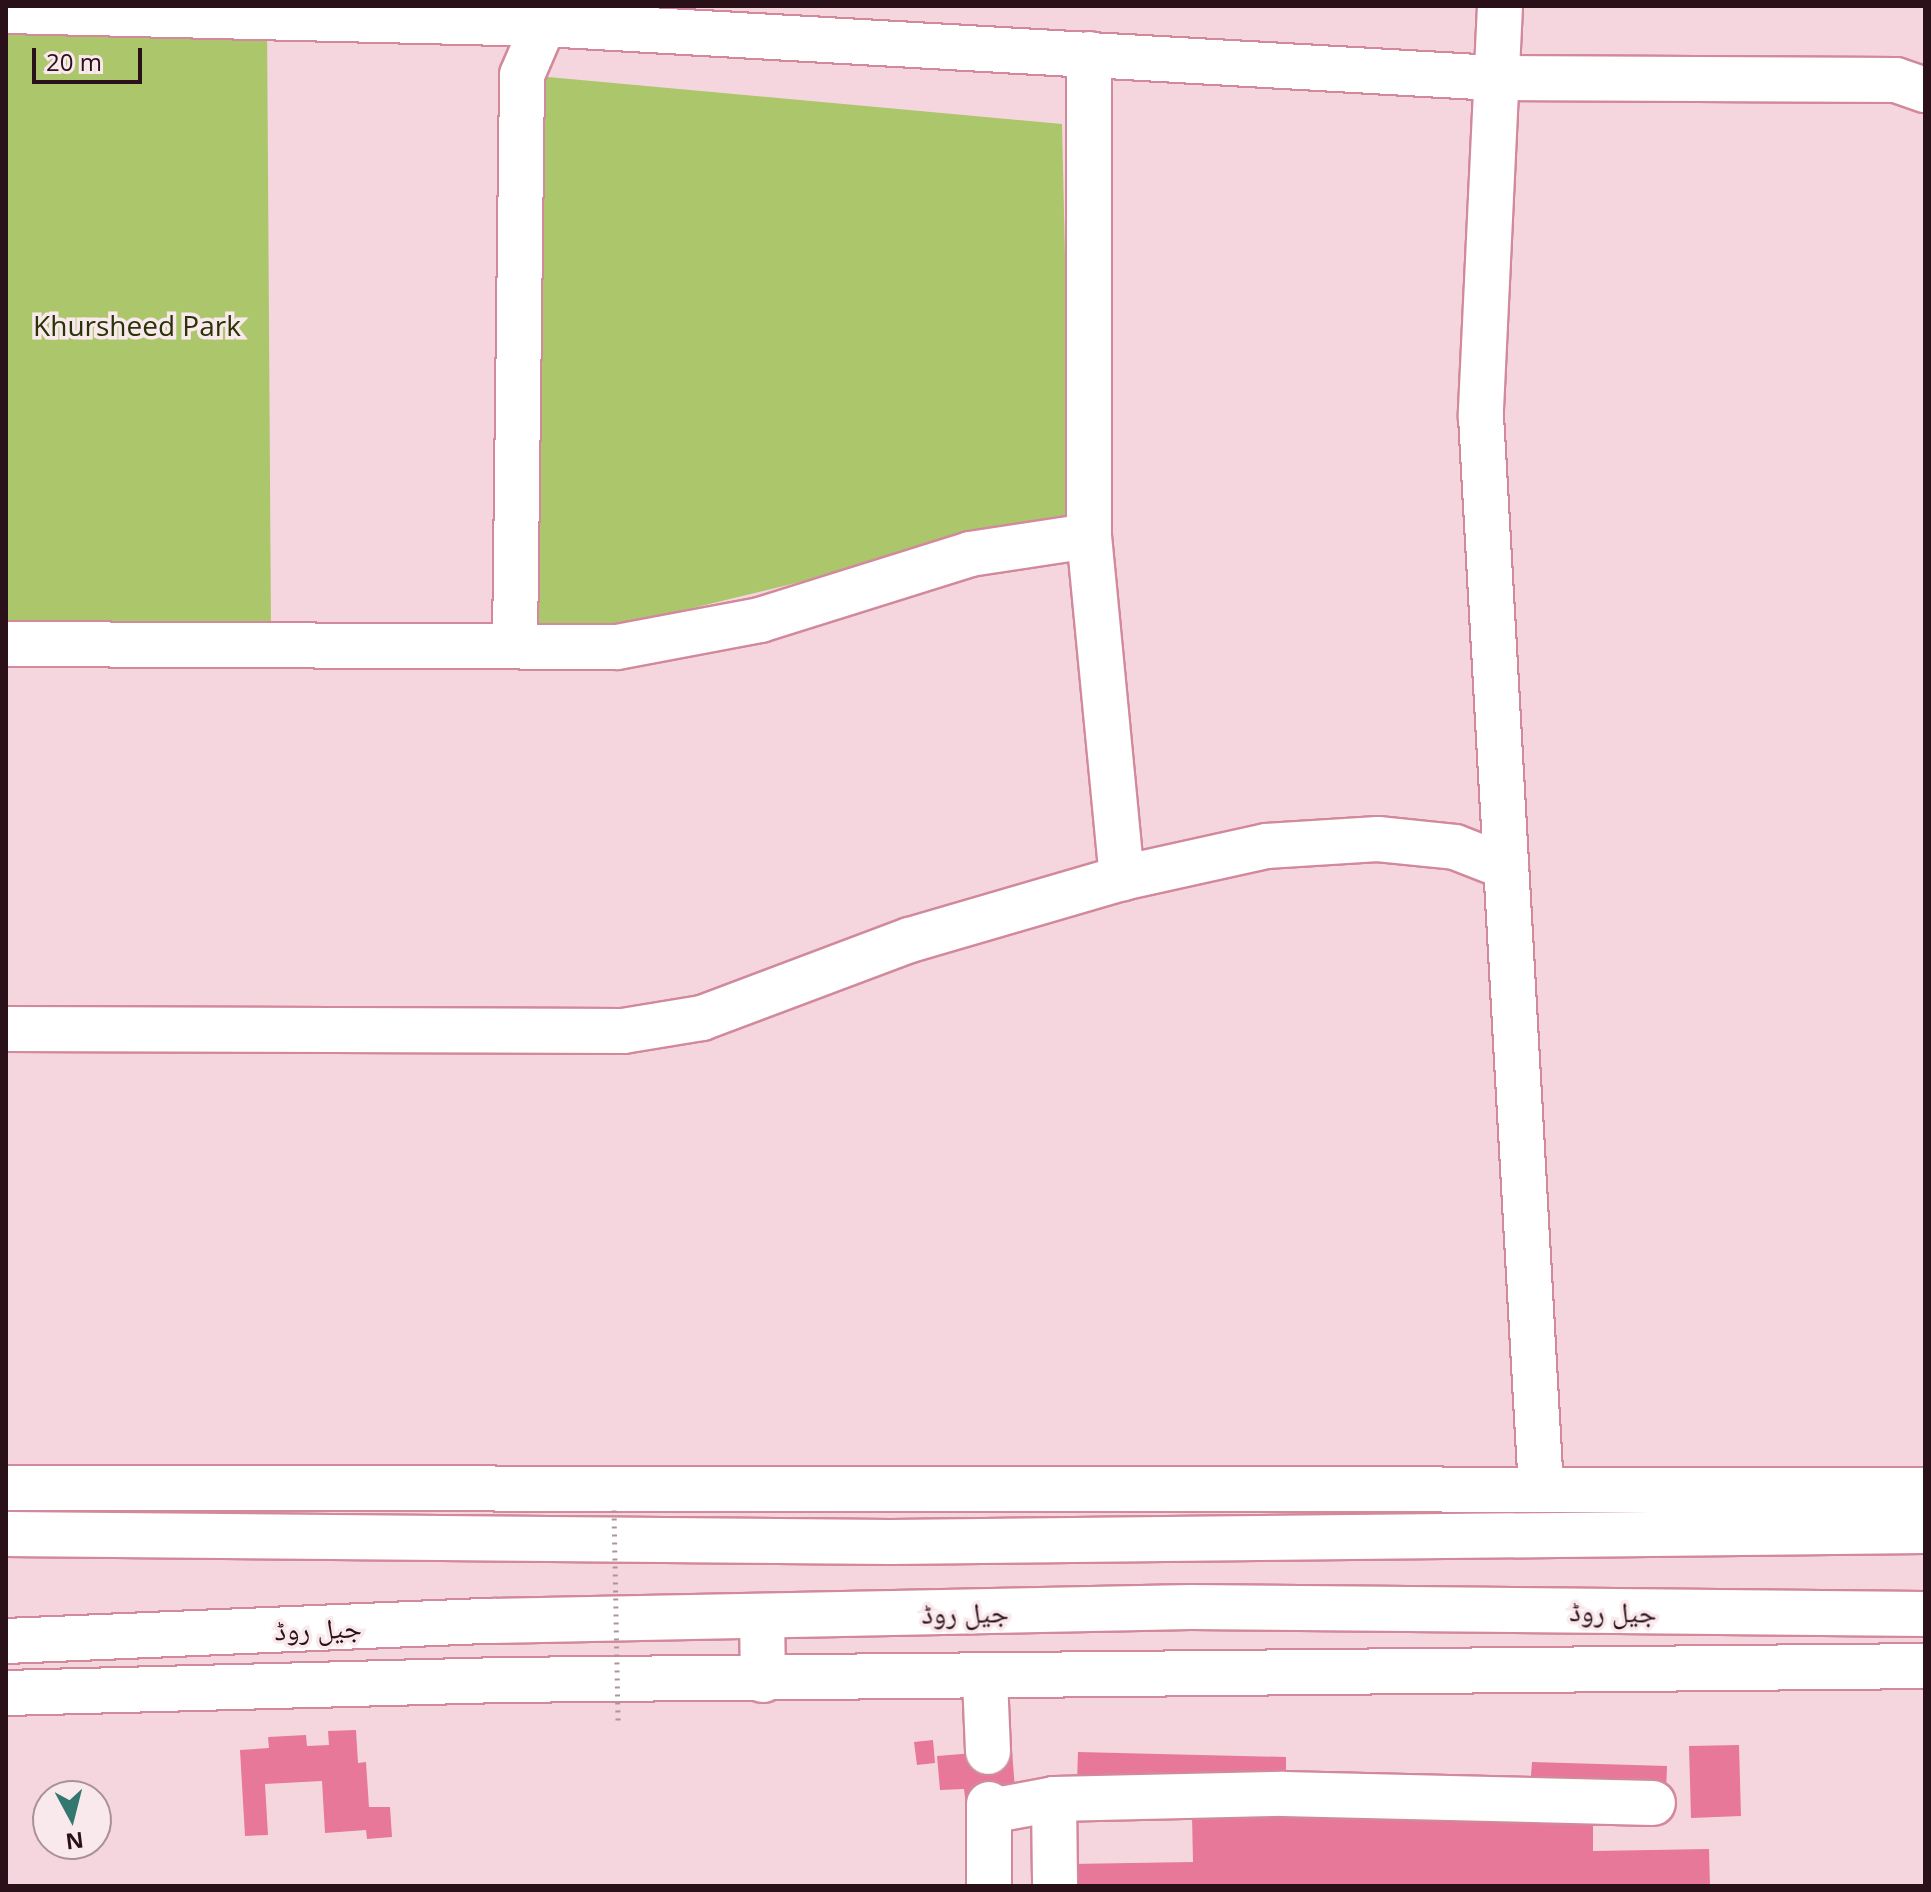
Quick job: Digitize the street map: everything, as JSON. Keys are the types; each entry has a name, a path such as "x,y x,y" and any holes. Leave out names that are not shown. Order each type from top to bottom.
{"street":[{"path":"1500,6 1481,416 1541,1488"},
{"path":"6,11 545,15 1089,54 1496,78 1896,80 1925,90"},
{"path":"515,643 522,75 545,15"},
{"path":"1089,54 1089,536 1122,878"},
{"path":"6,644 283,648 515,643 578,648 681,637 760,620 970,554 1089,536"},
{"path":"6,1029 623,1031 702,1018 910,940 1122,878 1266,846 1378,839 1455,847 1506,867"},
{"path":"6,1488 1925,1490"},
{"path":"6,1534 891,1542 1925,1531"},
{"name":"جیل روڈ","path":"6,1641 762,1616 1191,1607 1925,1614"},
{"path":"762,1616 763,1680"},
{"path":"6,1693 1925,1666"},
{"path":"985,1679 988,1752"},
{"path":"989,1886 990,1808 1054,1799 1283,1794 1653,1803"},
{"path":"1054,1799 1055,1886"}],"path":[{"path":"614,1510 618,1720"}],"green space":[{"name":"Khursheed Park","path":"6,11 267,18 271,633 6,633"},
{"path":"537,76 1062,124 1071,516 590,633 537,624"}],"building":[{"path":"356,1730 358,1763 366,1762 369,1807 390,1807 392,1837 367,1839 366,1830 325,1833 322,1781 265,1784 268,1835 245,1836 240,1750 269,1748 268,1737 306,1735 307,1746 329,1745 328,1731"},
{"path":"933,1740 935,1763 917,1765 914,1742"},
{"path":"1739,1745 1741,1816 1691,1818 1689,1746"},
{"path":"1012,1750 1016,1802 966,1806 964,1789 940,1790 937,1756"},
{"path":"1078,1752 1286,1757 1286,1785 1077,1782"},
{"path":"1532,1762 1667,1766 1666,1794 1530,1789"},
{"path":"1593,1811 1593,1851 1709,1849 1710,1886 1069,1886 1069,1864 1193,1862 1192,1816"}]}
